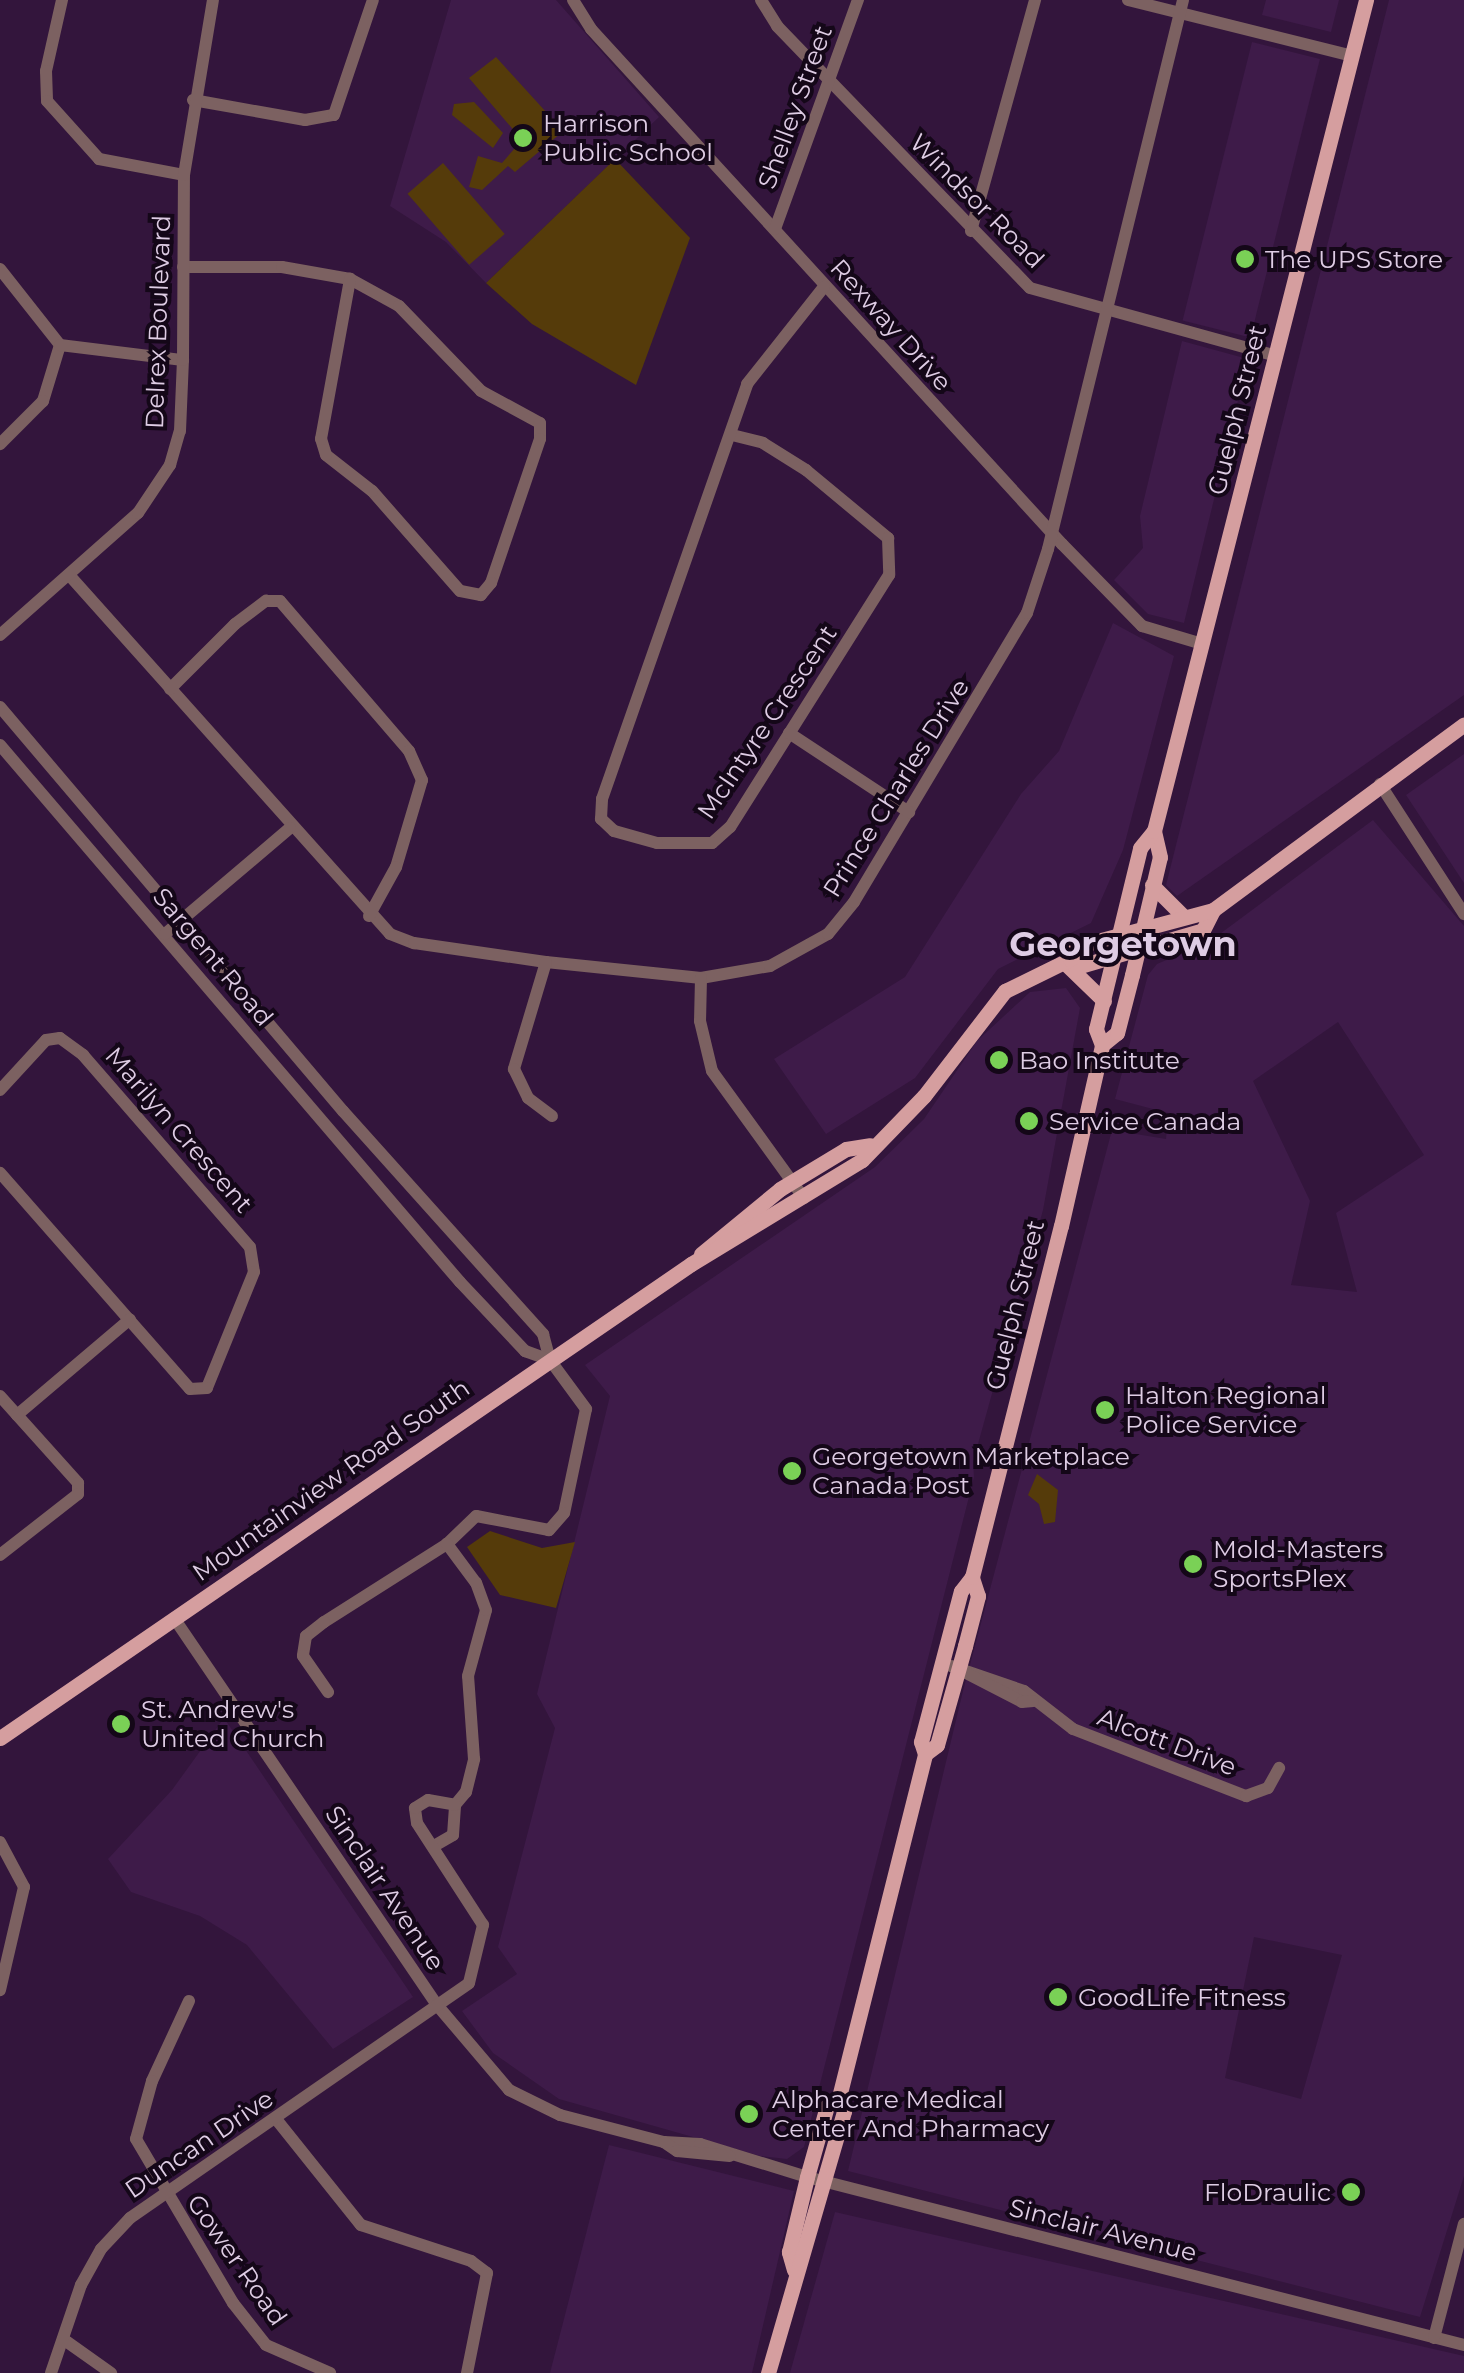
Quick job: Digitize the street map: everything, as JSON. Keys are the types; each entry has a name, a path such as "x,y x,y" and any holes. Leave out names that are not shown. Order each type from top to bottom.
{"main road":[{"name":"Guelph Street","path":"768,2373 794,2270 804,2258 844,2111 839,2096 925,1754 921,1742 961,1591 972,1577 1102,1045 1096,1029 1140,848 1154,831 1366,0"},
{"name":"Mountainview Road South","path":"1066,961 1080,966 1203,930 1213,910 1464,724"},
{"name":"Guelph Street","path":"1102,1045 1117,1034 1137,952 1160,857 1154,831"},
{"path":"1152,886 1184,917"},
{"path":"1119,937 1213,910"},
{"name":"Mountainview Road South","path":"0,1738 691,1264 862,1160 870,1146 924,1096 1005,991 1066,961 1075,948 1119,937"},
{"path":"1066,961 1104,1000"},
{"name":"Mountainview Road South","path":"691,1264 724,1230 792,1183 846,1150 870,1146"},
{"name":"Guelph Street","path":"925,1754 937,1744 978,1596 972,1577"},
{"name":"Guelph Street","path":"794,2270 789,2252 807,2177 827,2106 839,2096"}],"street":[{"path":"62,0 46,71 46,101 99,159 184,175"},
{"name":"Delrex Boulevard","path":"0,635 138,513 170,465 180,431 184,175 193,100 213,0"},
{"path":"193,100 304,120 334,115 373,0"},
{"name":"Rexway Drive","path":"572,0 591,30 824,287 1142,626 1202,644"},
{"name":"Windsor Road","path":"761,0 777,26 971,232 1030,288 1277,356"},
{"name":"Shelley Street","path":"775,229 858,0"},
{"path":"971,232 1035,0"},
{"path":"1128,0 1181,6 1352,56"},
{"name":"Prince Charles Drive","path":"70,576 368,916 414,943 701,978 770,966 828,934 909,812 1010,647 1052,533 1181,6"},
{"path":"184,267 282,267 350,278 399,306 481,392 540,422 540,439 491,583 481,594 460,590 372,491 326,455 321,439 350,278"},
{"path":"0,268 60,345 183,360"},
{"name":"McIntyre Crescent","path":"732,436 763,443 806,470 888,538 889,575 730,827 712,843 657,843 614,831 601,819 602,799 747,384 824,287"},
{"path":"0,444 43,402 60,345"},
{"path":"170,689 235,624 266,600 280,601 410,751 422,780 396,866 368,916"},
{"name":"Sargent Road","path":"0,706 343,1111 544,1334 550,1360"},
{"path":"789,733 909,812"},
{"name":"Sargent Road","path":"0,744 460,1282 525,1351 550,1360"},
{"path":"1380,784 1464,914"},
{"path":"62,816 79,800"},
{"path":"165,934 290,828"},
{"path":"546,962 514,1070 528,1098 552,1116"},
{"path":"701,978 700,1021 712,1071 804,1198"},
{"name":"Marilyn Crescent","path":"0,1090 46,1040 60,1038 84,1055 250,1247 254,1272 207,1388 190,1388 0,1173"},
{"path":"328,1127 343,1111"},
{"path":"460,1282 478,1265"},
{"path":"17,1415 130,1319"},
{"path":"328,1692 303,1656 306,1636 447,1544 476,1516 539,1533 564,1513 586,1409 550,1360"},
{"path":"0,1396 78,1482 78,1494 0,1555"},
{"path":"434,1846 453,1835 456,1806 466,1792 474,1759 468,1676 486,1610 476,1583 447,1544"},
{"name":"Sinclair Avenue","path":"174,1618 438,2005 510,2090 560,2115 1464,2345"},
{"name":"Alcott Drive","path":"942,1664 999,1679 1073,1730 1246,1796 1268,1788 1279,1768"},
{"name":"Duncan Drive","path":"51,2373 101,2249 165,2195 468,1983 483,1926 415,1808 428,1800 456,1806"},
{"path":"0,1842 24,1886 0,1990"},
{"name":"Gower Road","path":"189,2001 164,2049 136,2139 165,2195 266,2345 330,2373"},
{"path":"276,2119 360,2226 470,2261 486,2273 488,2290 467,2373"},
{"path":"1434,2338 1464,2224"},
{"path":"63,2338 111,2373"}],"shaded area":[{"name":"Harrison Public School","path":"451,0 556,0 659,117 486,283 446,242 390,206"},
{"path":"1266,0 1339,0 1331,32 1262,15"},
{"path":"1389,0 1464,0 1464,695 1177,896 1166,885"},
{"path":"1252,42 1320,59 1250,337 1183,320"},
{"path":"496,57 557,124 568,127 515,172 508,166 482,190 469,187 478,156 502,163 522,140 469,78"},
{"path":"474,102 503,133 493,148 452,115 454,104"},
{"path":"615,159 690,238 636,385 532,324 486,283"},
{"path":"443,163 505,234 469,265 408,194"},
{"path":"1182,341 1248,359 1184,623 1148,614 1114,580 1143,548 1140,516"},
{"path":"1113,623 1174,656 1123,850 1091,923 998,969 915,1078 826,1134 774,1059 905,977 1021,794 1059,751"},
{"path":"1464,754 1464,883 1406,795"},
{"path":"1373,820 1464,926 1464,2176 1420,2317 848,2171 963,1691 1112,1130 1166,1139 1168,1113 1115,1099 1148,975 1157,964 1209,942","holes":["1338,1022 1424,1155 1336,1213 1357,1292 1291,1285 1310,1201 1253,1081","1254,1937 1342,1955 1301,2099 1225,2078"]},
{"path":"1066,988 1080,1008 1043,1210 973,1462 974,1477 804,2147 787,2159 760,2156 559,2099 493,2053 462,2011 517,1974 498,1947 555,1728 537,1694 610,1396 585,1365 875,1167 924,1119 977,1041 1030,992"},
{"path":"1037,1474 1058,1490 1055,1522 1044,1524 1039,1504 1028,1495"},
{"path":"490,1531 542,1548 575,1542 556,1608 500,1595 467,1547"},
{"path":"224,1718 413,1997 333,2049 247,1945 200,1916 131,1892 108,1859 172,1790"},
{"path":"609,2145 794,2191 752,2373 550,2373"},
{"path":"835,2212 1464,2356 1464,2373 790,2373"}],"place":[{"name":"Harrison Public School","path":"523,138"},
{"name":"The UPS Store","path":"1245,259"},
{"name":"Bao Institute","path":"999,1060"},
{"name":"Service Canada","path":"1029,1121"},
{"name":"Halton Regional Police Service","path":"1105,1410"},
{"name":"Georgetown Marketplace Canada Post","path":"792,1471"},
{"name":"Mold-Masters SportsPlex","path":"1193,1564"},
{"name":"St. Andrew's United Church","path":"121,1724"},
{"name":"GoodLife Fitness","path":"1058,1997"},
{"name":"Alphacare Medical Center And Pharmacy","path":"749,2114"},
{"name":"FloDraulic","path":"1351,2192"}],"district":[{"name":"Georgetown","path":"1123,944"}]}
